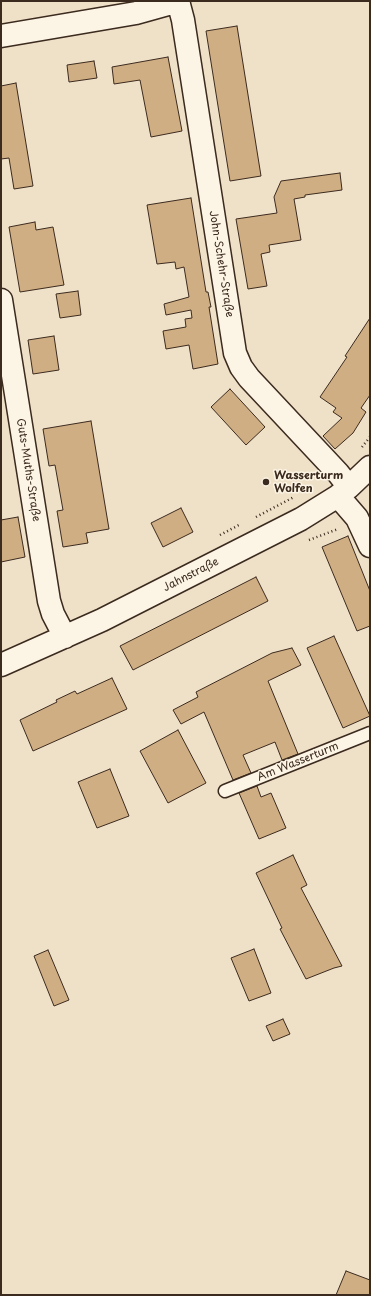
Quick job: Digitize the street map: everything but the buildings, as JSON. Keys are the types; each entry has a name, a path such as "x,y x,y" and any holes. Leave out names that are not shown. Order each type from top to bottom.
{"street":[{"path":"1,36 136,13 178,1"},
{"name":"John-Schehr-Straße","path":"178,1 184,27 235,353 240,367 338,473 344,492"},
{"name":"Guts-Muths-Straße","path":"1,300 50,601 53,614 65,637"},
{"name":"Jahnstraße","path":"1,665 65,637 300,519 344,492 365,458"},
{"path":"344,492 370,546"}],"lane":[{"name":"Am Wasserturm","path":"226,791 370,733"}],"path":[{"path":"365,458 370,437"},
{"path":"252,518 299,494"},
{"path":"213,538 239,525"}],"place":[{"name":"Wasserturm Wolfen","path":"266,482"}]}
